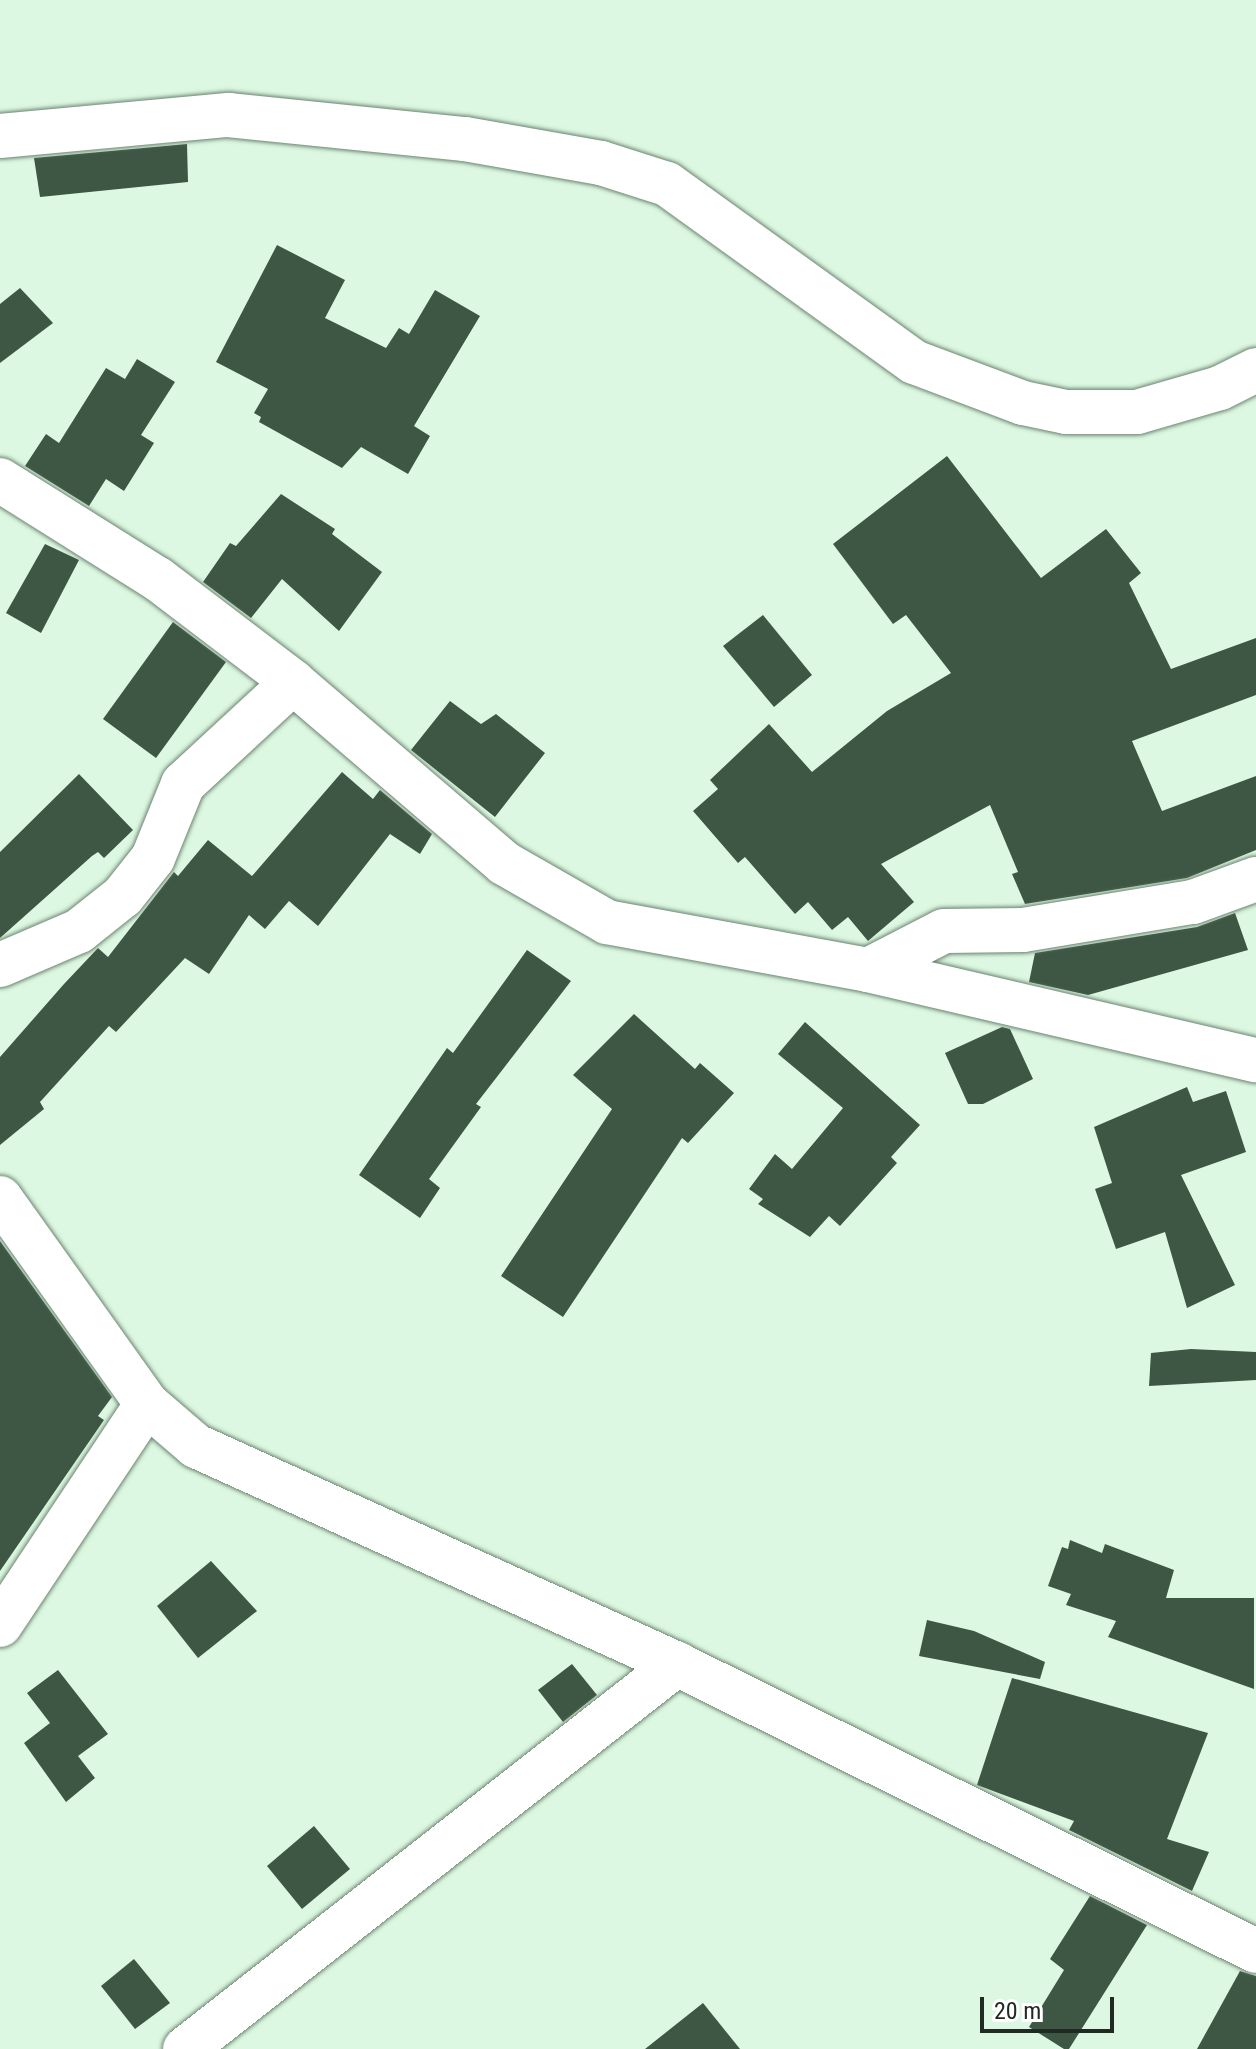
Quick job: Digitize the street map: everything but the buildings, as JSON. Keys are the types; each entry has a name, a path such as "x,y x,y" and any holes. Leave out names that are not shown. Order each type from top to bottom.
{"street":[{"path":"0,136 228,115 465,139 601,163 667,184 914,362 1023,403 1066,412 1137,412 1220,388 1256,370"},
{"path":"0,480 158,579 293,682 504,863 607,922 868,970 1253,1070"},
{"path":"0,965 79,931 123,896 153,858 183,784 293,682"},
{"path":"868,970 944,931 1023,930 1193,902 1256,879"},
{"path":"0,1198 147,1404 196,1446 257,1478 677,1664 1256,1951"},
{"path":"0,1625 147,1404"},
{"path":"185,2049 677,1664"}]}
